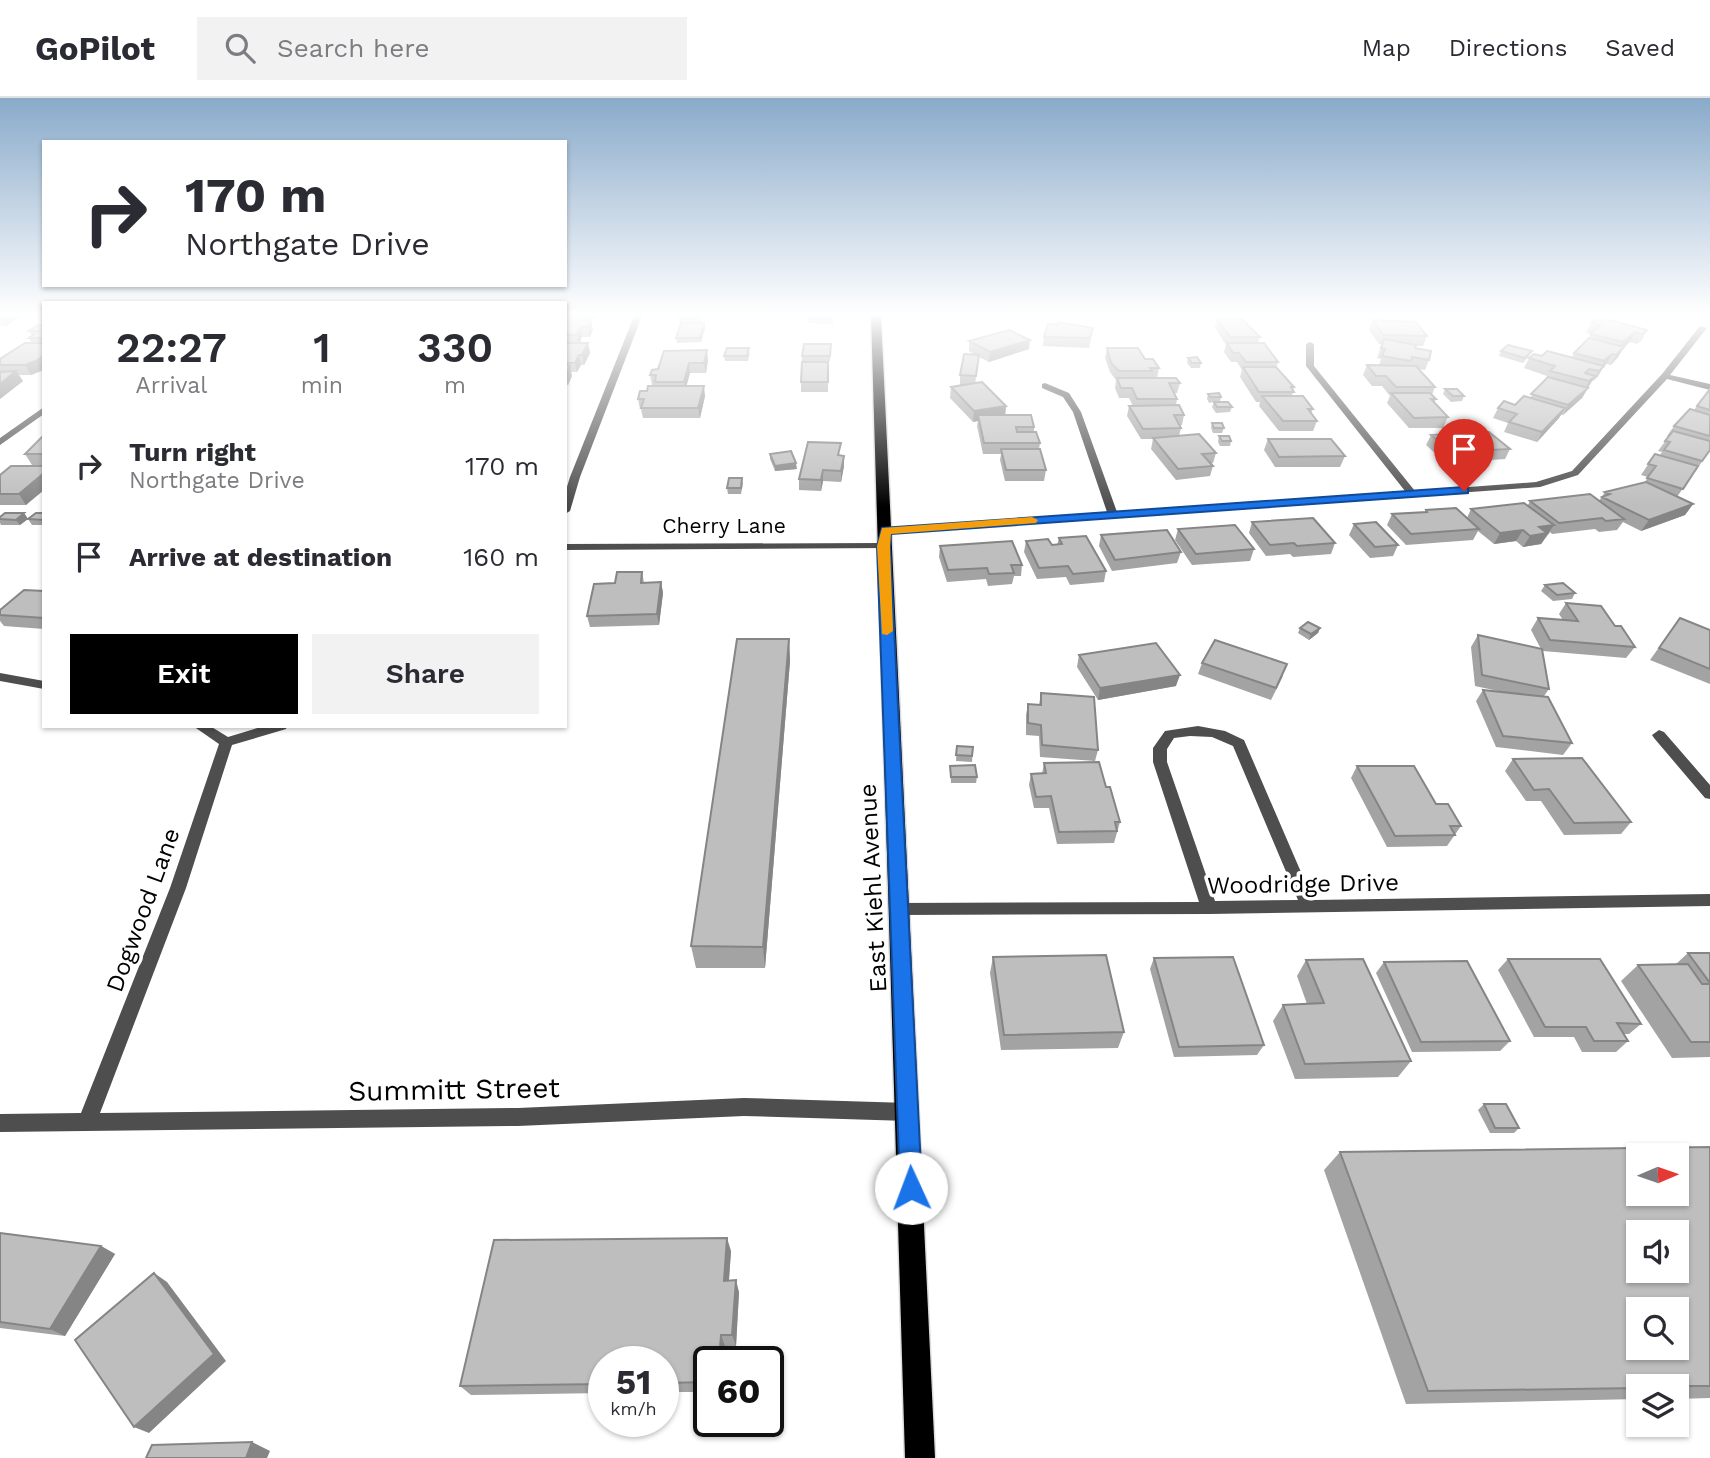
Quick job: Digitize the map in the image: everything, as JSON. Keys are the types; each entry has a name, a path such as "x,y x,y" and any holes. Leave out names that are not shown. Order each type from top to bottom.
{"main road":[{"name":"East Kiehl Avenue","path":"879,379 920,1458"}],"street":[{"path":"567,504 613,379"},
{"path":"1319,379 1412,494"},
{"name":"Cherry Lane","path":"567,547 885,538 1113,514 1516,487 1565,478 1575,472 1662,379"},
{"path":"1679,379 1710,387"},
{"path":"1045,386 1066,395 1077,412 1113,514"},
{"path":"0,442 42,411"},
{"path":"0,677 42,685"},
{"path":"202,728 226,742 274,728"},
{"path":"1209,908 1160,762 1160,748 1170,734 1192,730 1218,732 1238,743 1308,906"},
{"path":"1660,735 1710,794"},
{"name":"Dogwood Lane","path":"88,1120 178,888 226,742"},
{"name":"Woodridge Drive","path":"897,909 1209,908 1710,900"},
{"name":"Summitt Street","path":"0,1123 518,1117 744,1107 908,1112"}],"building":[{"path":"655,379 685,379 684,382 655,382"},
{"path":"801,379 828,379 828,382 801,382"},
{"path":"1118,379 1177,379 1180,383 1169,383 1177,399 1137,399 1132,388 1121,388"},
{"path":"1251,379 1287,379 1294,387 1291,387 1294,392 1259,392"},
{"path":"1389,379 1428,379 1435,387 1396,387"},
{"path":"1546,379 1557,379 1588,388 1568,405 1531,394"},
{"path":"982,382 1006,406 974,411 951,387"},
{"path":"648,386 704,386 698,408 641,408 644,399 638,399 640,391 647,391"},
{"path":"1445,389 1457,389 1464,396 1453,396"},
{"path":"1710,389 1710,410 1697,406"},
{"path":"1219,393 1221,397 1210,397 1208,394"},
{"path":"1391,393 1430,393 1436,399 1431,399 1448,417 1414,418"},
{"path":"1262,396 1303,396 1313,409 1308,409 1317,421 1283,421"},
{"path":"1524,396 1565,408 1542,432 1509,422 1517,414 1498,408 1504,401 1515,405"},
{"path":"1214,402 1228,402 1232,407 1217,407"},
{"path":"1179,405 1184,415 1174,415 1181,428 1143,429 1129,406"},
{"path":"1690,409 1710,415 1710,436 1674,426"},
{"path":"978,415 1031,415 1034,427 1016,427 1017,432 1036,432 1040,443 984,443"},
{"path":"1212,423 1222,423 1224,428 1214,428"},
{"path":"1475,427 1481,432 1489,432 1510,449 1452,452 1431,435 1461,433 1456,429"},
{"path":"1673,431 1710,441 1710,450 1702,461 1664,450 1670,442 1665,441"},
{"path":"1199,434 1216,453 1202,454 1213,466 1178,469 1153,438"},
{"path":"1219,436 1229,436 1231,441 1222,441"},
{"path":"42,437 42,454 25,454"},
{"path":"1268,439 1331,439 1345,456 1279,457"},
{"path":"808,442 841,443 838,455 844,456 841,471 823,470 821,480 799,479"},
{"path":"1001,449 1040,449 1046,470 1006,470"},
{"path":"791,451 796,463 775,466 770,454"},
{"path":"1655,454 1698,466 1683,489 1647,478 1656,466 1648,464"},
{"path":"11,466 42,466 42,475 19,494 0,494 0,475"},
{"path":"729,478 742,478 741,488 727,488"},
{"path":"1646,482 1693,504 1649,520 1602,497 1610,494 1605,492"},
{"path":"1590,494 1624,519 1606,521 1602,518 1559,523 1530,501"},
{"path":"1524,503 1554,525 1539,527 1547,533 1530,536 1523,530 1500,533 1471,509"},
{"path":"1456,508 1479,529 1411,534 1392,514 1427,512 1426,510"},
{"path":"5,513 24,513 16,520 0,519"},
{"path":"36,513 42,513 42,520 28,519"},
{"path":"1313,518 1335,543 1270,545 1252,522"},
{"path":"1376,522 1398,545 1375,547 1354,524"},
{"path":"1235,525 1254,549 1196,554 1178,529"},
{"path":"1167,530 1181,552 1115,560 1101,535"},
{"path":"1086,536 1106,571 1073,574 1068,566 1039,568 1026,541 1048,539 1052,545 1062,544 1059,538"},
{"path":"1012,541 1022,565 1011,565 1014,573 989,574 987,568 948,570 940,546"},
{"path":"617,572 642,572 641,583 661,582 657,614 587,616 594,584 615,583"},
{"path":"1563,583 1575,593 1557,595 1545,585"},
{"path":"24,590 42,591 42,618 0,615 0,610"},
{"path":"1566,603 1601,606 1615,626 1621,626 1635,647 1550,640 1538,618 1578,621"},
{"path":"1680,618 1710,630 1710,669 1659,648"},
{"path":"1308,622 1320,628 1311,634 1300,628"},
{"path":"1478,635 1542,649 1549,689 1482,675"},
{"path":"737,639 789,639 763,947 691,946"},
{"path":"1215,640 1287,664 1276,688 1202,663"},
{"path":"1156,643 1180,675 1100,688 1079,655"},
{"path":"1483,690 1548,697 1572,743 1503,736"},
{"path":"1041,693 1094,697 1098,750 1042,745 1041,725 1028,723 1028,704 1041,705"},
{"path":"957,746 973,747 972,756 956,755"},
{"path":"1582,758 1631,822 1574,823 1549,789 1534,790 1513,759"},
{"path":"1099,762 1106,787 1110,787 1120,822 1115,822 1117,831 1059,832 1051,796 1036,797 1031,774 1046,773 1044,763"},
{"path":"975,765 977,777 951,777 950,766"},
{"path":"1357,766 1414,766 1436,804 1448,804 1461,826 1450,826 1455,835 1395,836"},
{"path":"1688,953 1710,953 1710,983"},
{"path":"1106,955 1124,1032 1004,1035 993,957"},
{"path":"1233,957 1264,1045 1179,1047 1154,958"},
{"path":"1363,959 1411,1061 1305,1064 1283,1005 1324,1003 1306,960"},
{"path":"1508,959 1600,959 1641,1024 1617,1023 1628,1041 1594,1041 1586,1027 1545,1027"},
{"path":"1467,961 1510,1041 1421,1042 1384,962"},
{"path":"1688,964 1702,984 1710,984 1710,1042 1691,1042 1638,965"},
{"path":"1484,1104 1506,1104 1519,1128 1495,1128"},
{"path":"1689,1147 1710,1147 1710,1386 1689,1386 1689,1374 1626,1374 1626,1388 1428,1391 1340,1152 1626,1148 1626,1206 1689,1206"},
{"path":"0,1233 101,1246 50,1329 0,1322"},
{"path":"727,1238 724,1281 736,1280 732,1335 721,1335 720,1346 693,1346 693,1382 679,1383 679,1346 588,1346 588,1384 460,1386 494,1240"},
{"path":"154,1273 214,1354 134,1427 75,1340"},
{"path":"252,1442 246,1458 146,1458 152,1445"}],"slow traffic":[{"path":"887,631 883,546 886,531 1032,520"}],"route":[{"path":"911,1188 883,546 886,531 1464,491"}]}
